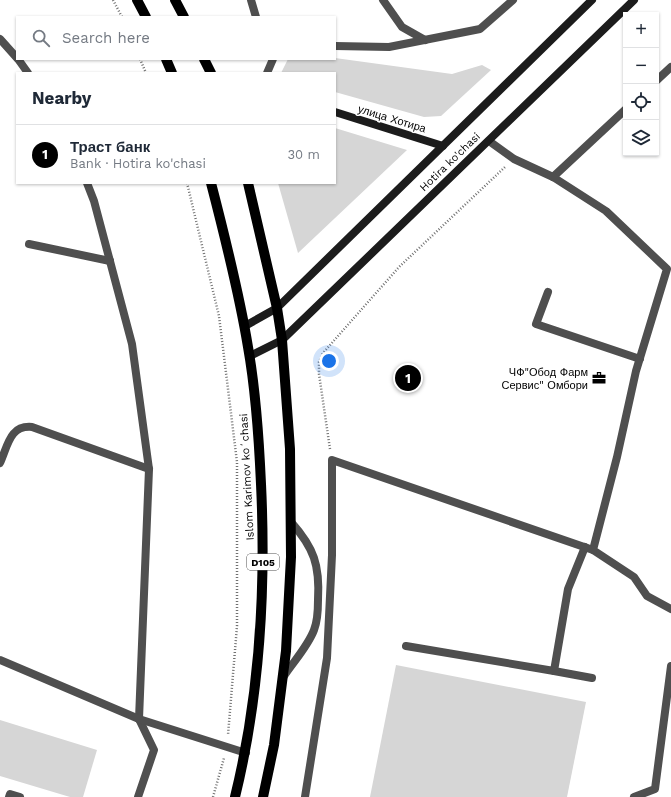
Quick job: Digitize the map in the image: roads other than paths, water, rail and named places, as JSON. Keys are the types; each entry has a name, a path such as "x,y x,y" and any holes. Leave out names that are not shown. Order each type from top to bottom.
{"main road":[{"path":"137,0 145,16"},
{"path":"175,0 183,16"},
{"name":"Hotira ko'chasi","path":"250,356 282,340 634,0"},
{"name":"Hotira ko'chasi","path":"245,326 277,308 443,146 588,1"},
{"path":"166,60 172,72"},
{"path":"204,60 210,72"},
{"name":"улица Хотира","path":"336,112 443,146"},
{"name":"Islom Karimov koʻchasi","path":"211,184 245,326 250,356 260,456 263,534 261,626 246,753 235,797"},
{"name":"D105","path":"248,184 277,308 282,340 290,449 291,557 284,676 274,746 263,797"}],"street":[{"path":"251,0 256,16"},
{"path":"383,0 402,27 425,40"},
{"path":"336,46 389,47 480,28 513,0"},
{"path":"0,39 16,58"},
{"path":"18,60 27,72"},
{"path":"267,72 273,60"},
{"path":"659,78 671,67"},
{"path":"553,177 623,112"},
{"path":"489,141 514,159 553,177 606,211 669,267 640,359 593,550"},
{"path":"87,184 94,201 132,344 149,469 138,720 154,750 138,797"},
{"path":"29,244 110,261"},
{"path":"548,292 536,324 640,359"},
{"path":"0,463 12,435 18,428 23,426 32,427 149,469"},
{"path":"305,797 327,658 332,555 332,460 593,550 634,577 647,596 671,609"},
{"path":"284,676 314,630 318,615 319,576 315,560 306,539 291,522"},
{"path":"554,671 568,589 585,548"},
{"path":"406,646 592,678"},
{"path":"0,660 138,720 246,753"},
{"path":"634,797 654,789 671,666"},
{"path":"9,797 10,794 20,797"}],"place":[{"name":"Траст банк","path":"408,378"},
{"name":"ЧФ\"Обод Фарм Сервис\" Омбори","path":"599,378"}]}
